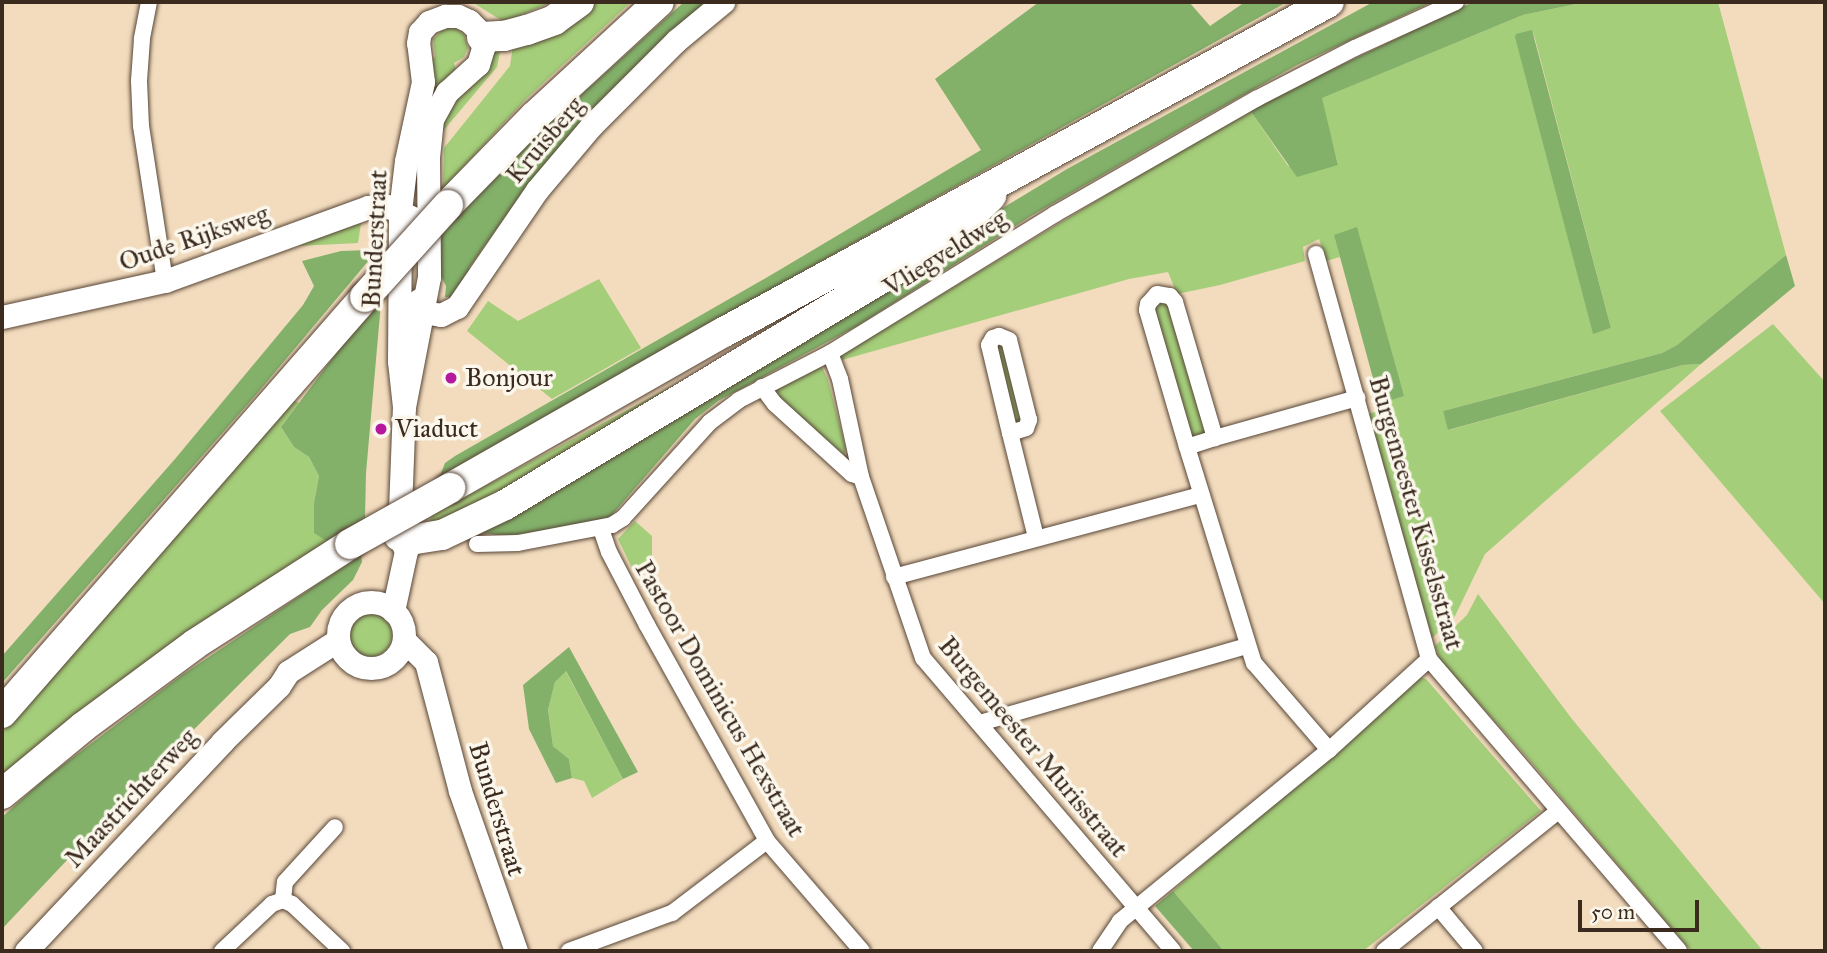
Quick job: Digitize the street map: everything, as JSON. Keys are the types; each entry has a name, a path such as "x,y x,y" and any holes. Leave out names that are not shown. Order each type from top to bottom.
{"highway":[{"path":"482,37 504,36 527,30 554,20 579,2"},
{"path":"2,713 448,205 545,107 659,2"},
{"path":"2,794 83,727 177,657 349,544 724,332 1329,2"},
{"path":"399,536 416,539 442,535 475,522 528,492 945,240 1013,173"}],"main road":[{"name":"Kruisberg","path":"423,312 447,314 457,307 537,190 591,126 677,40 723,2"},
{"path":"439,9 475,25 482,37"},
{"name":"Bunderstraat","path":"393,611 406,551 399,536 404,407 399,361 400,211 423,75 419,37 439,9"},
{"name":"Bunderstraat","path":"404,407 430,264 430,134 435,110 451,87 478,64 483,48 482,37"},
{"name":"Oude Rijksweg","path":"2,317 165,281 369,207 387,206 400,211"},
{"path":"400,211 413,218 417,226 415,288 423,312"},
{"name":"Bunderstraat","path":"371,602 380,590 390,549 399,536"},
{"path":"371,602 393,611 402,625 399,650 382,666 368,668 342,649 339,626 345,614 356,605 371,602"},
{"name":"Maastrichterweg","path":"26,951 231,733 279,686 288,671 342,649"},
{"name":"Bunderstraat","path":"399,650 429,682 464,804 516,951"}],"street":[{"path":"149,2 142,39 141,115 165,281"},
{"name":"Vliegveldweg","path":"477,544 518,542 601,529 623,518 710,422 762,387 830,353 1055,214 1256,99 1355,48 1456,2"},
{"name":"Burgemeester Kisselsstraat","path":"1316,254 1429,659 1679,951"},
{"path":"1215,438 1175,302 1170,296 1157,294 1148,304 1147,310 1247,646 1254,663 1329,750"},
{"path":"1010,433 1026,428 1029,421 1009,340 999,336 993,338 989,345 1010,433 1036,537"},
{"name":"Burgemeester Murisstraat","path":"830,353 840,379 861,477 923,658 1173,951"},
{"path":"762,387 794,422 852,474 861,477"},
{"path":"1187,447 1357,398"},
{"path":"894,577 1200,495"},
{"name":"Pastoor Dominicus Hexstraat","path":"601,529 609,552 646,625 768,841 862,951"},
{"path":"980,723 1247,646"},
{"path":"1100,951 1120,921 1329,750 1429,659"},
{"path":"1384,951 1557,811"},
{"path":"283,900 285,882 335,827"},
{"path":"569,951 672,913 768,841"},
{"path":"222,951 272,904 283,900 292,904 342,951"},
{"path":"1438,907 1475,951"}],"green space":[{"path":"472,2 495,4 552,2 504,22"},
{"path":"584,2 631,2 526,99 443,189 444,148 510,66 514,38"},
{"path":"684,2 711,2 581,126 528,184 469,268 471,274 454,297 445,297 446,286 439,272 441,234 549,124"},
{"path":"1039,2 1189,2 1210,26 1245,2 1287,2 777,286 437,483 445,463 455,456 771,275 981,150 935,79"},
{"path":"1373,2 1432,2 1297,65 1031,216 857,326 718,401 695,419 605,523 505,536 470,531 1067,169"},
{"path":"1473,2 1586,2 1523,15 1322,98 1338,165 1297,177 1249,109"},
{"path":"1586,2 1718,2 1786,255 1677,345 1662,353 1443,411 1449,430 1683,365 1701,364 1485,554 1455,616 1430,640 1368,414 1381,410 1380,404 1403,396 1334,234 1340,257 1326,261 1319,239 1303,247 1305,261 1220,285 1177,294 1168,272 1129,279 842,360 841,355 1249,109 1288,166 1338,164 1321,98 1523,15","holes":["1533,31 1611,328 1593,333 1551,170"]},
{"path":"445,27 457,29 464,34 468,48 464,57 454,63 456,71 428,109 431,62 435,56 433,39"},
{"path":"1532,30 1611,328 1593,334 1515,37 1516,34"},
{"path":"502,42 497,67 443,131 437,149 436,127 490,44"},
{"path":"361,223 358,243 298,246 354,225"},
{"path":"1357,227 1404,396 1380,404 1334,235"},
{"path":"369,250 375,253 255,396 2,683 2,656 175,459 303,305 314,286 302,261 341,251"},
{"path":"1786,255 1795,286 1701,364 1683,365 1448,430 1443,411 1662,353 1677,345"},
{"path":"599,279 641,348 552,399 467,331 488,301 518,321"},
{"path":"1169,301 1208,434 1192,439 1152,307"},
{"path":"381,303 366,473 365,519 328,542 314,533 314,503 319,476 309,457 294,447 281,427 344,343"},
{"path":"1773,324 1825,382 1825,604 1660,411"},
{"path":"1005,340 1025,422 1012,425 993,343"},
{"path":"732,354 713,375 429,530 431,515"},
{"path":"814,366 822,367 828,380 846,449 844,455 780,400 777,389 792,377"},
{"path":"292,399 299,403 281,427 294,447 309,457 319,476 314,503 328,542 150,659 2,778 2,733"},
{"path":"635,521 652,536 652,561 633,570 618,539"},
{"path":"361,555 362,562 353,580 322,610 310,627 290,634 137,786 2,929 2,817 47,777 182,675"},
{"path":"1478,594 1572,719 1763,951 1691,951 1526,756 1440,660 1435,646 1467,615"},
{"path":"370,613 379,614 386,619 391,626 391,644 386,651 379,656 370,657 361,656 354,651 349,644 348,635 349,626 354,619 361,614"},
{"path":"569,647 638,772 623,779 566,671 555,682 548,709 553,746 569,759 572,778 556,783 529,729 523,685"},
{"path":"565,670 623,779 592,798 584,781 572,778 569,759 553,746 548,708 555,682"},
{"path":"1419,677 1426,679 1541,811 1363,951 1224,951 1173,891"},
{"path":"1173,891 1224,951 1194,951 1155,906"}],"place":[{"name":"Bonjour","path":"451,378"},
{"name":"Viaduct","path":"381,429"}]}
